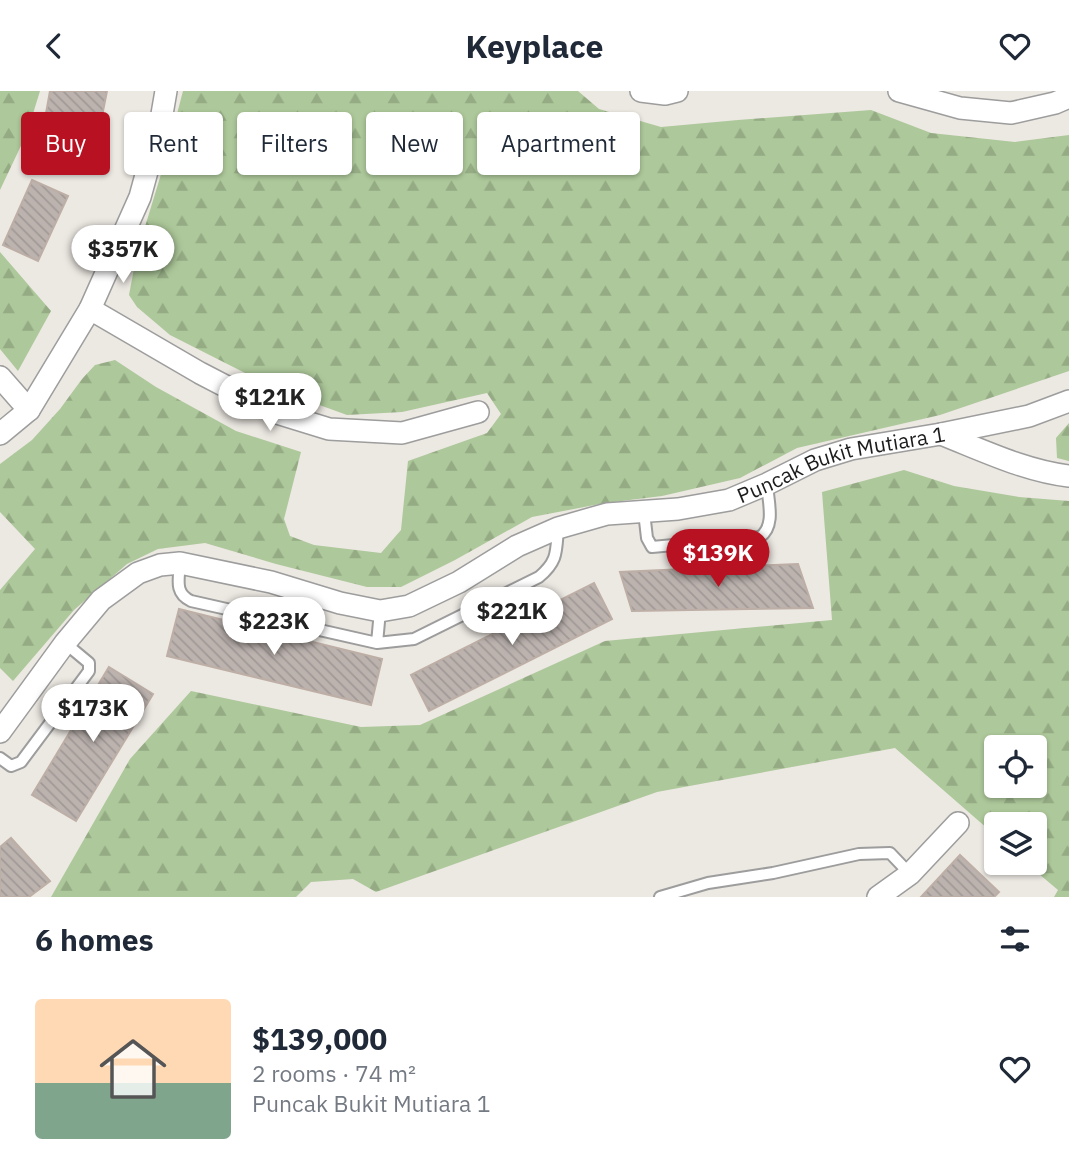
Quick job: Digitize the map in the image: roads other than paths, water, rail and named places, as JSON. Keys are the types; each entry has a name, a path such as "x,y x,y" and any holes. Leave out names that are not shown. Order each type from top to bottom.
{"street":[{"path":"0,434 29,409 90,309 140,197 166,91"},
{"path":"641,91 665,94 677,91"},
{"path":"900,91 960,108 1011,113 1069,97"},
{"path":"90,309 200,373 277,413 329,429 402,433 478,412"},
{"path":"0,377 29,409"},
{"name":"Puncak Bukit Mutiara 1","path":"0,732 65,643 101,600 138,573 160,565 180,563 271,582 341,603 380,611 410,606 459,582 517,546 558,528 607,514 678,509 729,500 815,460 851,449 1029,416 1069,401"},
{"path":"941,434 1036,470 1069,476"},
{"path":"878,897 910,874 958,823"}],"lane":[{"path":"644,512 647,538 652,547 761,537 768,532 770,522 767,484"},
{"path":"180,563 179,590 183,597 191,601 377,643 414,639 539,577 550,568 556,556 558,528"},
{"path":"377,643 380,611"},
{"path":"0,758 11,766 21,762 89,671 89,663 65,643"},
{"path":"660,897 708,883 773,873 859,854 890,853 910,874"}]}
